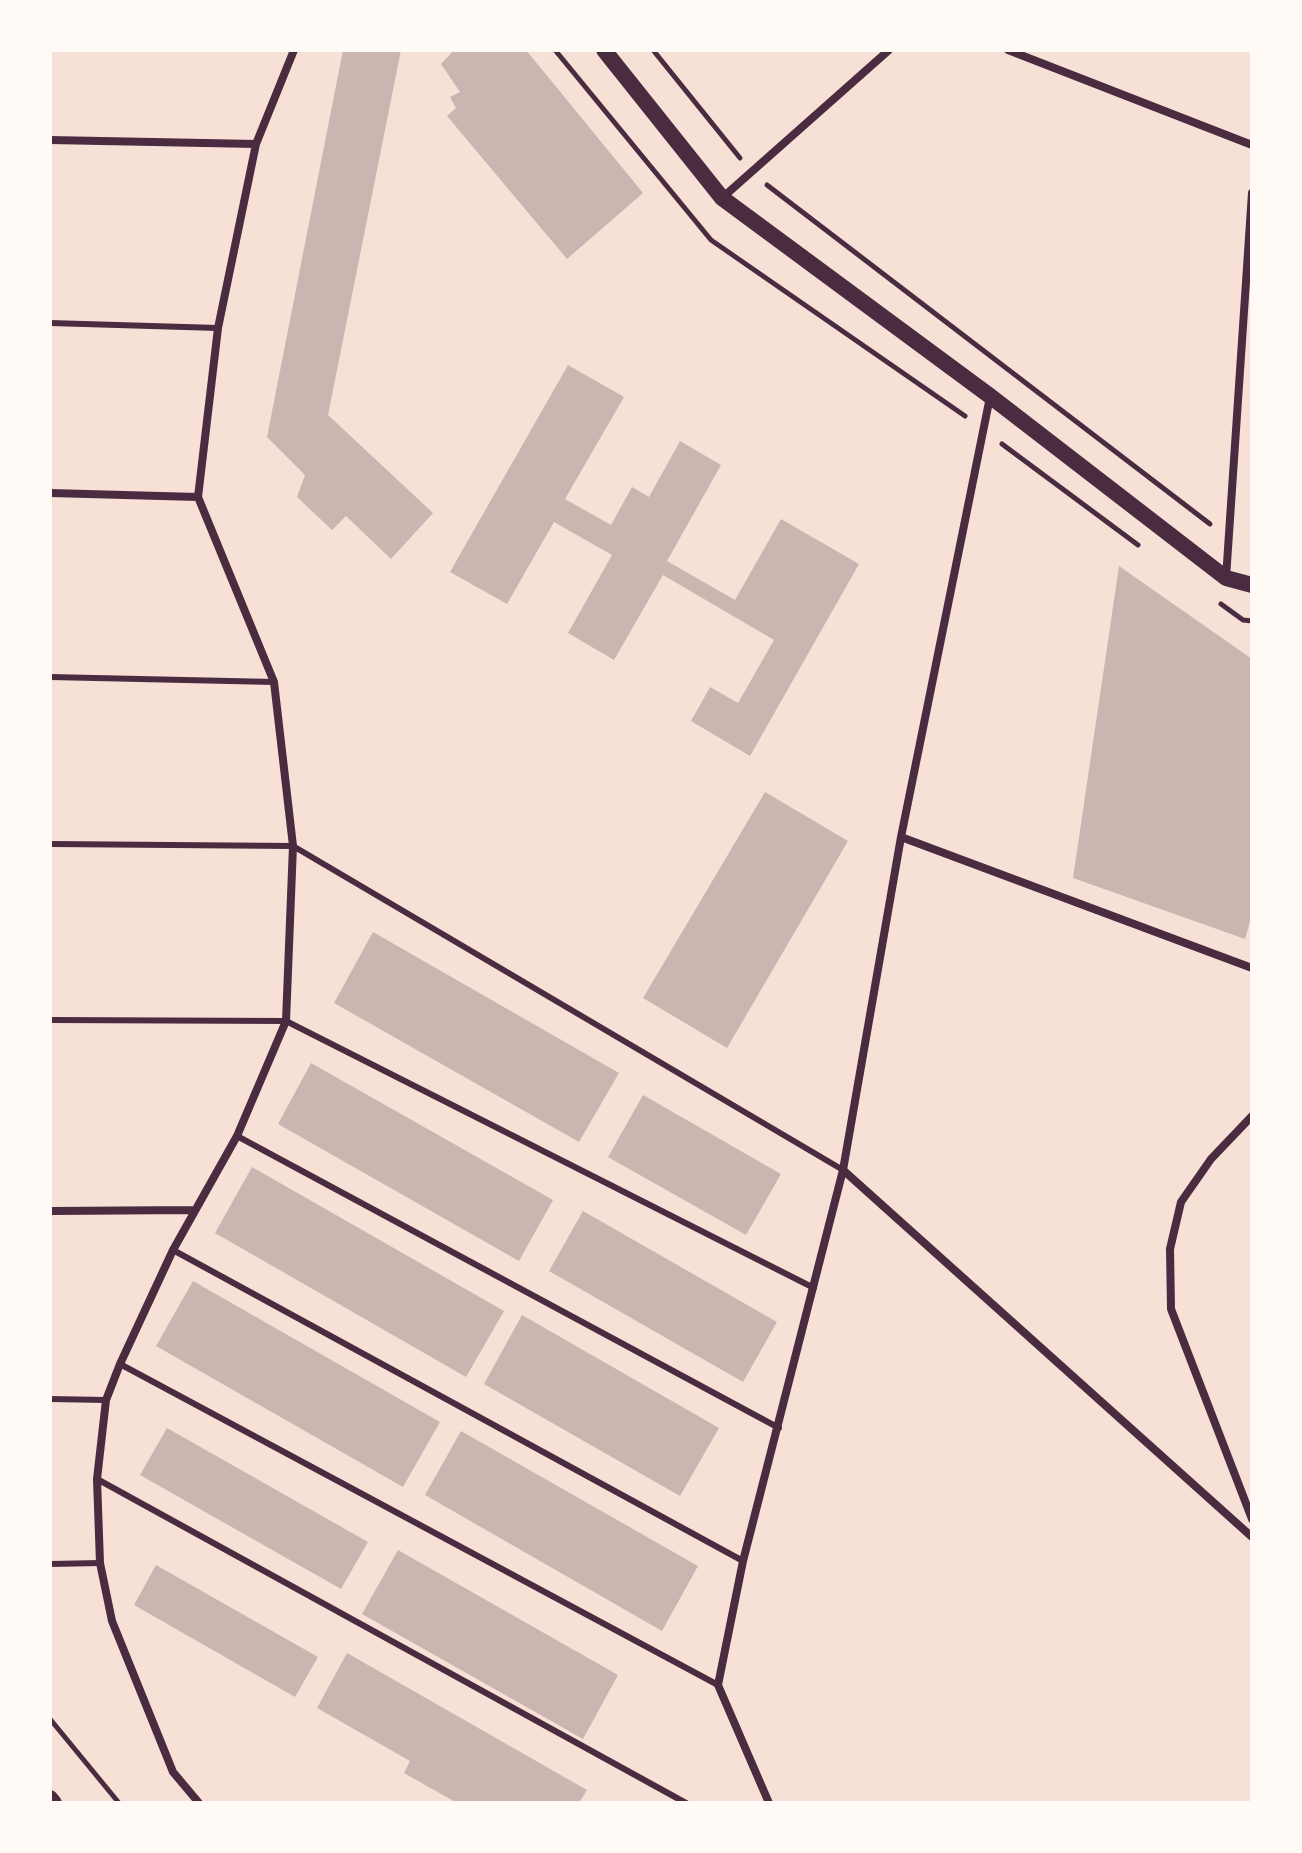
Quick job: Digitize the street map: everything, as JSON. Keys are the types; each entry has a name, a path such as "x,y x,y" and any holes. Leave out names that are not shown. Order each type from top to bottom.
{"main road":[{"path":"604,50 722,198 990,396 1226,578 1252,585"},
{"path":"50,1798 54,1803"}],"street":[{"path":"199,1803 173,1772 112,1621 100,1563 97,1479 106,1400 120,1364 173,1250 237,1136 286,1021 293,846 274,682 198,497 218,328 256,144 294,50"},
{"path":"722,198 889,50"},
{"path":"1008,50 1252,145"},
{"path":"50,140 256,144"},
{"path":"1226,578 1252,193"},
{"path":"769,1803 718,1685 743,1561 843,1170 901,837 990,396"},
{"path":"50,493 198,497"},
{"path":"901,837 1252,968"},
{"path":"1252,1116 1211,1159 1181,1202 1170,1249 1171,1309 1252,1519"},
{"path":"843,1170 1252,1537"},
{"path":"50,1211 194,1210"}],"lane":[{"path":"50,323 218,328"},
{"path":"50,677 274,682"},
{"path":"50,844 293,846 843,1170"},
{"path":"50,1020 286,1021 814,1288"},
{"path":"237,1136 779,1428"},
{"path":"173,1250 743,1561"},
{"path":"120,1364 718,1685"},
{"path":"50,1399 106,1400"},
{"path":"97,1479 686,1803"},
{"path":"50,1564 100,1563"}],"path":[{"path":"653,50 751,172 1228,538"},
{"path":"50,1719 119,1803"}],"building":[{"path":"343,50 401,50 328,415 433,513 391,559 346,516 332,530 297,497 305,475 267,437"},
{"path":"454,50 526,50 643,193 567,259 447,116 456,108 450,97 460,92 441,64"},
{"path":"568,365 624,397 565,499 611,525 632,487 649,497 680,441 721,465 667,561 735,600 781,519 859,564 750,756 691,721 710,687 738,703 774,640 663,575 614,660 568,633 612,555 554,522 507,604 450,572"},
{"path":"1119,566 1252,659 1252,914 1245,939 1073,878"},
{"path":"765,792 848,841 727,1048 643,998"},
{"path":"373,932 619,1073 579,1142 334,1003"},
{"path":"311,1063 553,1200 519,1261 278,1124"},
{"path":"643,1095 781,1174 746,1235 608,1157"},
{"path":"252,1167 504,1311 466,1377 215,1233"},
{"path":"583,1211 777,1322 743,1382 549,1271"},
{"path":"193,1281 440,1422 403,1487 156,1346"},
{"path":"522,1315 719,1428 680,1496 484,1384"},
{"path":"167,1428 368,1542 341,1589 140,1475"},
{"path":"461,1431 698,1566 662,1631 425,1495"},
{"path":"398,1550 618,1675 583,1739 362,1614"},
{"path":"156,1565 318,1657 295,1697 134,1605"},
{"path":"347,1653 587,1790 579,1803 457,1803 404,1773 410,1761 317,1708"}]}
